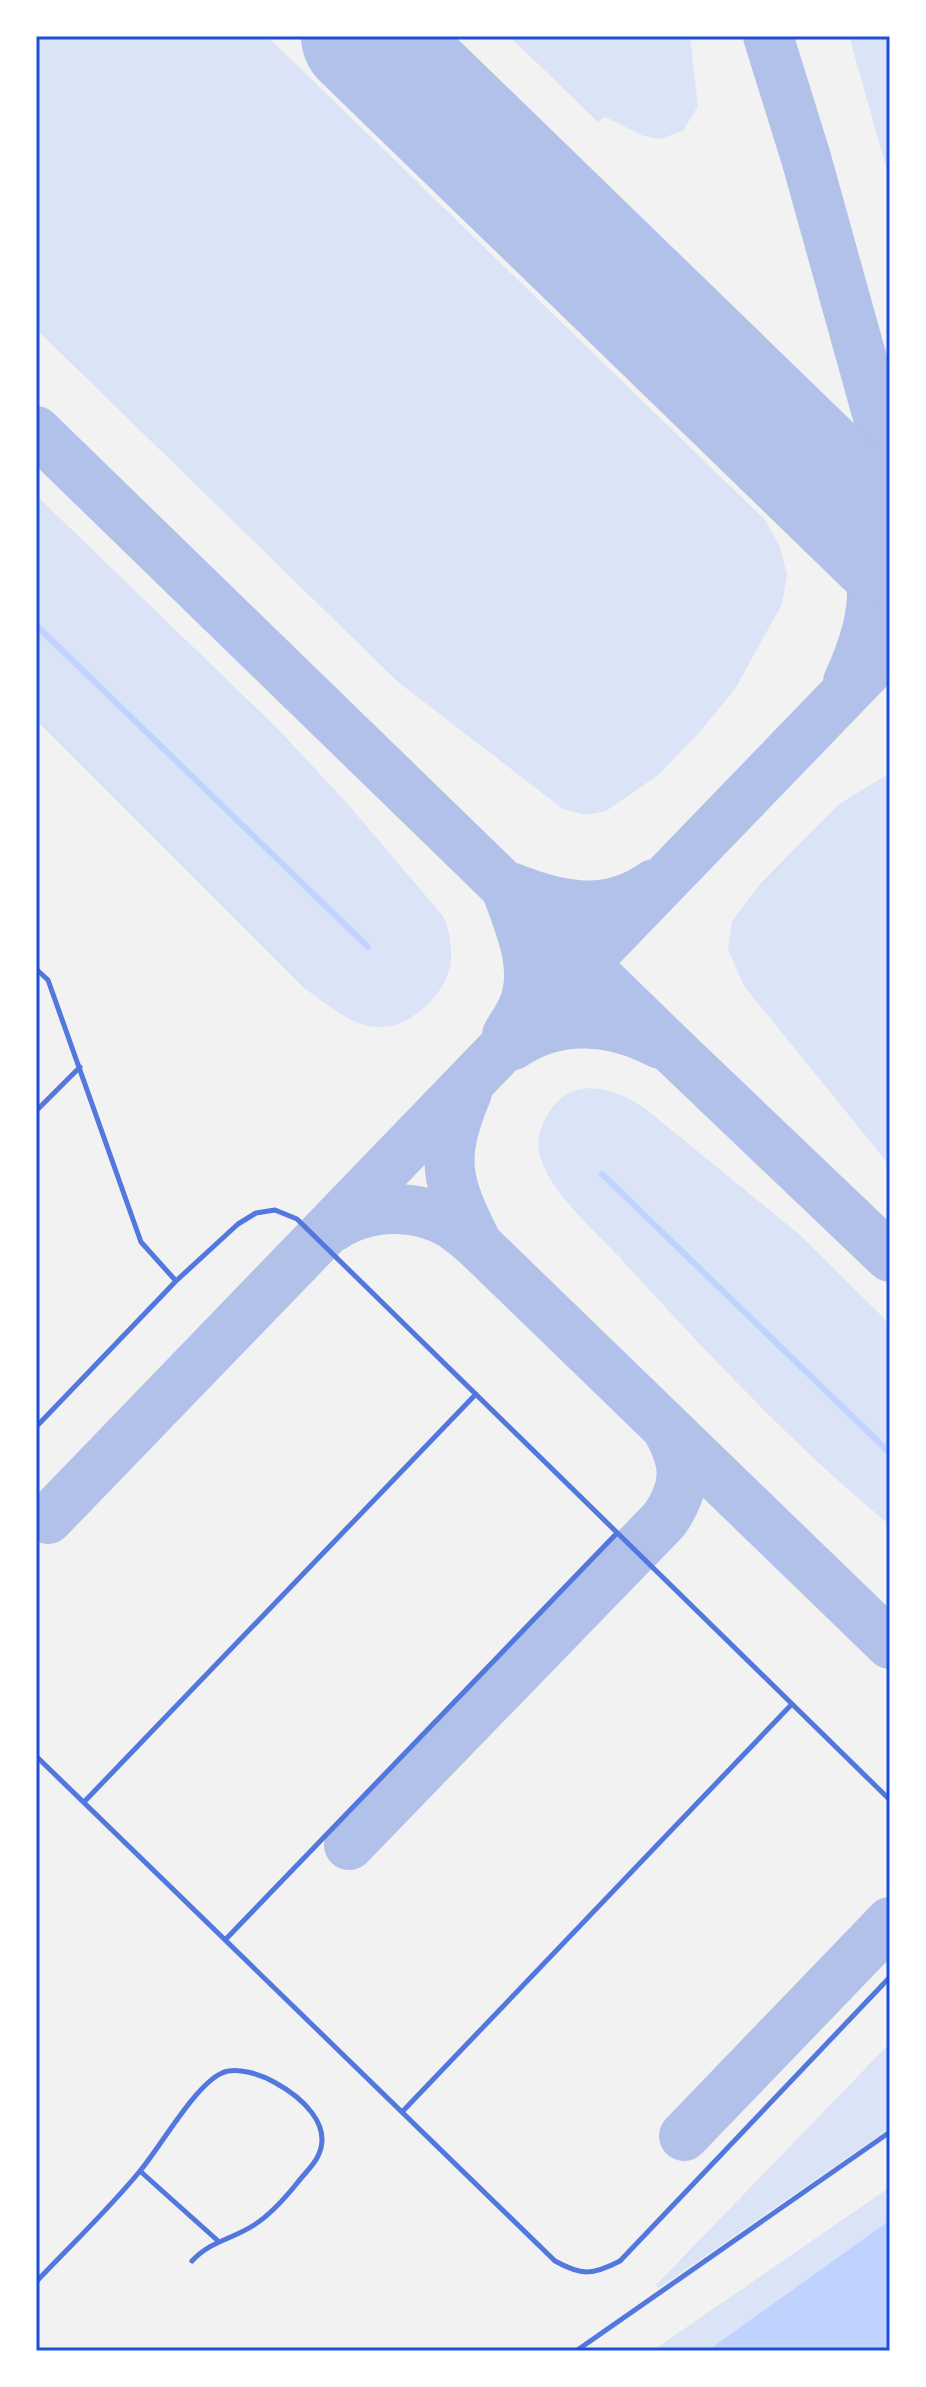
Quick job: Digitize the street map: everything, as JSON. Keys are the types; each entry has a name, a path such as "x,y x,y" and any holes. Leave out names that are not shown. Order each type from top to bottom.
{"lane":[{"path":"36,969 48,980 141,1242 176,1281"},
{"path":"36,1111 80,1067"},
{"path":"36,1427 176,1281 238,1224 256,1213 275,1210 297,1219 890,1800"},
{"path":"84,1802 476,1394"},
{"path":"225,1940 617,1533"},
{"path":"402,2112 792,1704"},
{"path":"36,1756 555,2261 573,2270 597,2273 620,2261 890,1977"},
{"path":"36,2282 140,2171 202,2088 222,2072 237,2070 269,2079 292,2091 311,2110 321,2132 317,2158 290,2191 256,2224 217,2240 192,2261"},
{"path":"576,2351 890,2132"},
{"path":"140,2171 217,2240"}],"shaded area":[{"path":"36,36 267,36 765,520 780,547 787,575 782,604 735,689 699,733 657,776 606,811 586,815 563,809 398,682 36,329"},
{"path":"509,36 690,36 698,106 683,131 660,139 643,136 605,117 598,122"},
{"path":"849,36 890,36 890,181"},
{"path":"36,495 277,728 346,802 443,916 450,942 449,970 440,990 423,1009 392,1026 370,1026 341,1014 305,989 36,720"},
{"path":"890,773 890,1166 744,986 728,949 732,921 761,883 839,804"},
{"path":"589,1088 620,1094 647,1110 800,1235 890,1324 890,1525 819,1463 751,1397 586,1223 552,1182 539,1153 542,1127 551,1110 564,1096"},
{"path":"890,2043 890,2128 659,2288 655,2286"},
{"path":"890,2187 890,2220 707,2351 652,2351"}],"water":[{"path":"890,2220 890,2351 707,2351"}],"waterway":[{"path":"36,625 368,947"},
{"path":"602,1174 890,1453"}],"taxiway":[{"path":"768,36 806,158 890,460"},
{"path":"36,431 890,1257"},
{"path":"848,682 864,642 872,601 870,564 854,511 890,520"},
{"path":"48,1519 890,647"},
{"path":"510,887 565,904 601,905 637,894 654,884"},
{"path":"507,891 526,948 529,978 523,1007 507,1035"},
{"path":"513,1045 530,1035 567,1024 624,1029 660,1044"},
{"path":"467,1092 452,1135 450,1170 459,1204 478,1245"},
{"path":"333,1227 361,1214 393,1209 424,1213 460,1230 890,1644"},
{"path":"349,1845 665,1519 678,1495 682,1473 678,1451 666,1427"},
{"path":"684,2136 890,1922"}],"runway":[{"path":"364,36 890,546"}]}
